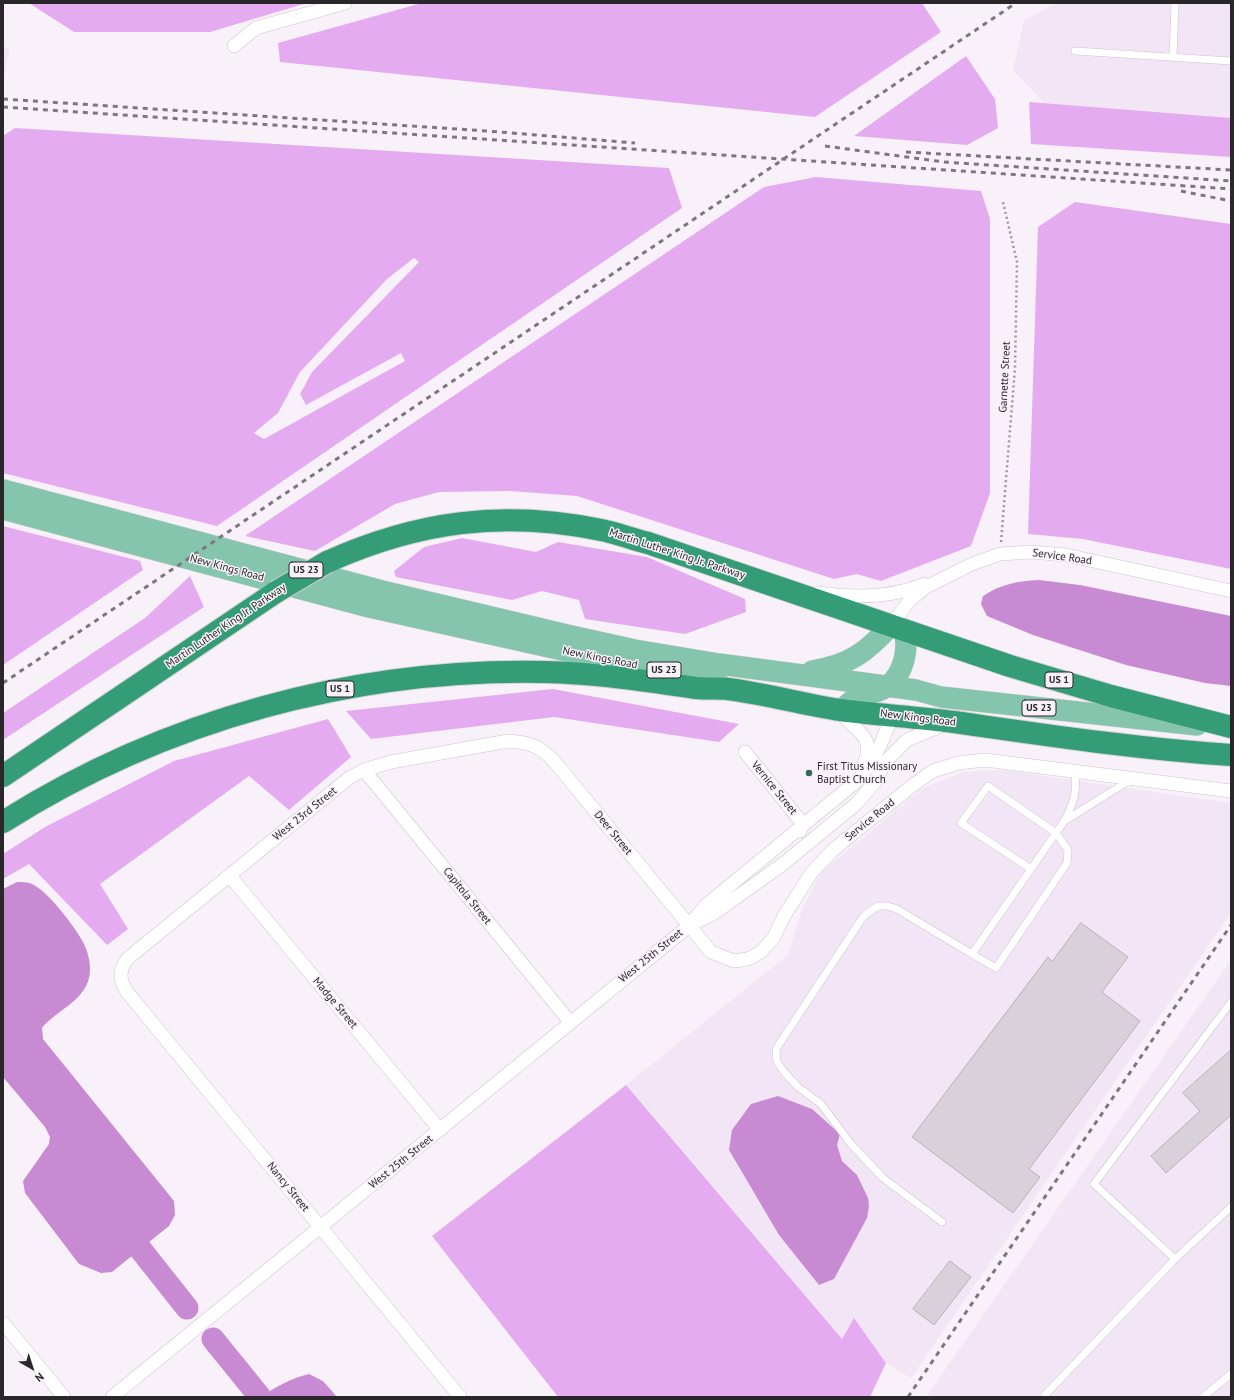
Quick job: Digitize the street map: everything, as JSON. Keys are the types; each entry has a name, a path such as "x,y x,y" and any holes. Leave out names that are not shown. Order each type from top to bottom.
{"highway":[{"name":"Martin Luther King Jr. Parkway","path":"3,776 276,592 327,562 379,541 437,526 502,519 532,520 602,530 648,543 1010,666 1111,696 1231,727"},
{"name":"US 1","path":"3,822 87,774 174,737 233,715 280,702 367,683 454,674 546,672 592,674 728,690"},
{"name":"New Kings Road","path":"728,690 841,710 893,714 1159,750 1231,755"}],"main road":[{"name":"New Kings Road","path":"3,490 124,531"},
{"name":"New Kings Road","path":"3,509 124,531 382,591 489,626 598,658 709,679 728,690"},
{"name":"New Kings Road","path":"489,626 635,650 916,690 941,698 1138,720 1231,727"},
{"path":"798,674 845,663 860,655 897,627 908,642 906,656 897,675 888,686 874,693 854,699 841,710"},
{"path":"893,714 910,704 941,698"}],"street":[{"path":"234,46 256,28 345,3"},
{"name":"Service Road","path":"897,627 910,600 926,587 946,575 1000,554 1031,552 1066,555 1231,591"},
{"path":"777,586 831,595 862,596 890,594 916,588 946,575"},
{"path":"841,710 844,717 860,730 867,743 867,757 858,780"},
{"name":"West 25th Street","path":"112,1397 689,926 706,906 803,824 858,780 869,766 879,748 893,714"},
{"name":"West 25th Street","path":"689,926 713,914 782,864 856,804 875,782 885,762 896,749 907,740 918,734 953,722"},
{"name":"West 23rd Street","path":"120,975 122,967 127,959 350,778 364,770 391,762 508,741 534,745"},
{"name":"Deer Street","path":"534,745 545,751 554,761 689,926"},
{"name":"Vernice Street","path":"745,752 803,824"},
{"name":"Service Road","path":"689,926 699,935 711,952 734,961 748,959 761,952 774,937 784,916 812,872 833,850 913,785 933,771 958,763 986,760 1075,770 1231,791"},
{"name":"Capitola Street","path":"364,770 570,1022"},
{"path":"782,864 798,840 803,824"},
{"name":"Madge Street","path":"230,876 440,1130"},
{"name":"Nancy Street","path":"120,975 127,992 460,1397"},
{"path":"3,1323 64,1397"}],"lane":[{"path":"1173,57 1175,3"},
{"path":"1074,51 1231,61"},
{"path":"972,954 1065,820 1073,804 1076,791 1075,770"},
{"path":"1065,820 1125,783 1140,779"},
{"path":"942,1222 884,1178 851,1144 820,1104 798,1087 785,1073 777,1062 776,1050 863,916 875,907 886,905 898,909 996,968 1067,863 1068,850 1056,833 988,786 961,823 1031,870"},
{"path":"1175,1259 1094,1184 1231,1002"},
{"path":"1046,1397 1045,1395 1175,1259 1231,1207"},
{"path":"1203,1397 1231,1374"}],"path":[{"name":"Garnette Street","path":"1000,554 1015,368 1017,262 1003,202"}],"shaded area":[{"path":"29,3 307,3 210,32 74,32"},
{"path":"422,3 922,3 941,32 815,117 280,62 278,43"},
{"path":"1056,3 1231,3 1231,122 1052,111 1013,70 1024,20"},
{"path":"3,46 10,49 6,64 3,94"},
{"path":"966,56 995,99 998,128 967,145 854,136"},
{"path":"1029,102 1231,118 1231,157 1031,144"},
{"path":"15,128 669,168 682,208 217,526 3,473 3,136","holes":["414,258 419,262 312,372 300,394 306,405 401,353 405,361 264,439 254,433 278,413 300,372 387,279"]},
{"path":"816,177 981,191 990,219 990,493 971,546 881,581 857,574 834,579 577,496 510,491 439,492 395,504 315,551 245,536 764,187"},
{"path":"1075,202 1231,224 1231,569 1083,539 1028,534 1038,227"},
{"path":"3,526 140,561 143,570 3,665"},
{"path":"462,538 536,552 558,542 647,557 745,599 746,612 685,634 585,619 579,600 542,591 512,600 396,577 394,571 424,547"},
{"path":"190,576 204,607 3,740 3,713 145,618"},
{"path":"1039,580 1080,585 1231,616 1231,686 1205,683 1126,665 1033,635 987,616 981,604 983,596 1010,584"},
{"path":"553,689 739,724 719,742 554,717 371,739 346,711"},
{"path":"328,719 351,757 289,810 249,776 100,884 128,929 107,945 29,864 3,879 3,854 45,827 174,761"},
{"path":"1003,770 1231,803 1231,913 911,1378 886,1363 854,1318 842,1340 626,1085 788,955 803,907 821,872 923,788 963,772"},
{"path":"17,882 27,882 32,884 46,894 80,937 86,949 90,965 86,986 72,1003 47,1022 42,1028 43,1039 174,1201 175,1215 169,1226 112,1272 101,1273 79,1264 25,1193 23,1181 49,1144 50,1137 45,1127 3,1077 3,889"},
{"path":"1231,960 1231,1397 926,1397"},
{"path":"626,1085 842,1339 854,1318 886,1363 870,1397 558,1397 432,1236"},
{"path":"778,1096 812,1109 840,1134 837,1145 842,1161 857,1175 868,1198 869,1206 867,1218 834,1279 819,1285 779,1235 729,1150 732,1130 751,1104"},
{"path":"309,1374 323,1381 337,1397 262,1397 284,1383"}],"building":[{"path":"1081,923 1128,957 1102,992 1140,1021 1029,1169 1040,1177 1013,1213 912,1137 1048,957 1052,961"},
{"path":"1231,1050 1231,1115 1166,1173 1151,1156 1200,1111 1183,1093"},
{"path":"950,1261 971,1277 934,1325 913,1309"}],"waterway":[{"path":"141,1250 187,1308"},
{"path":"213,1339 260,1397"}],"railway":[{"path":"3,683 1016,3"},
{"path":"3,99 487,131 635,143"},
{"path":"3,107 1231,189"},
{"path":"825,146 944,162 1231,181"},
{"path":"906,152 1231,170"},
{"path":"1181,191 1231,201"},
{"path":"908,1397 1231,925"}],"place":[{"name":"First Titus Missionary Baptist Church","path":"809,773"}]}
